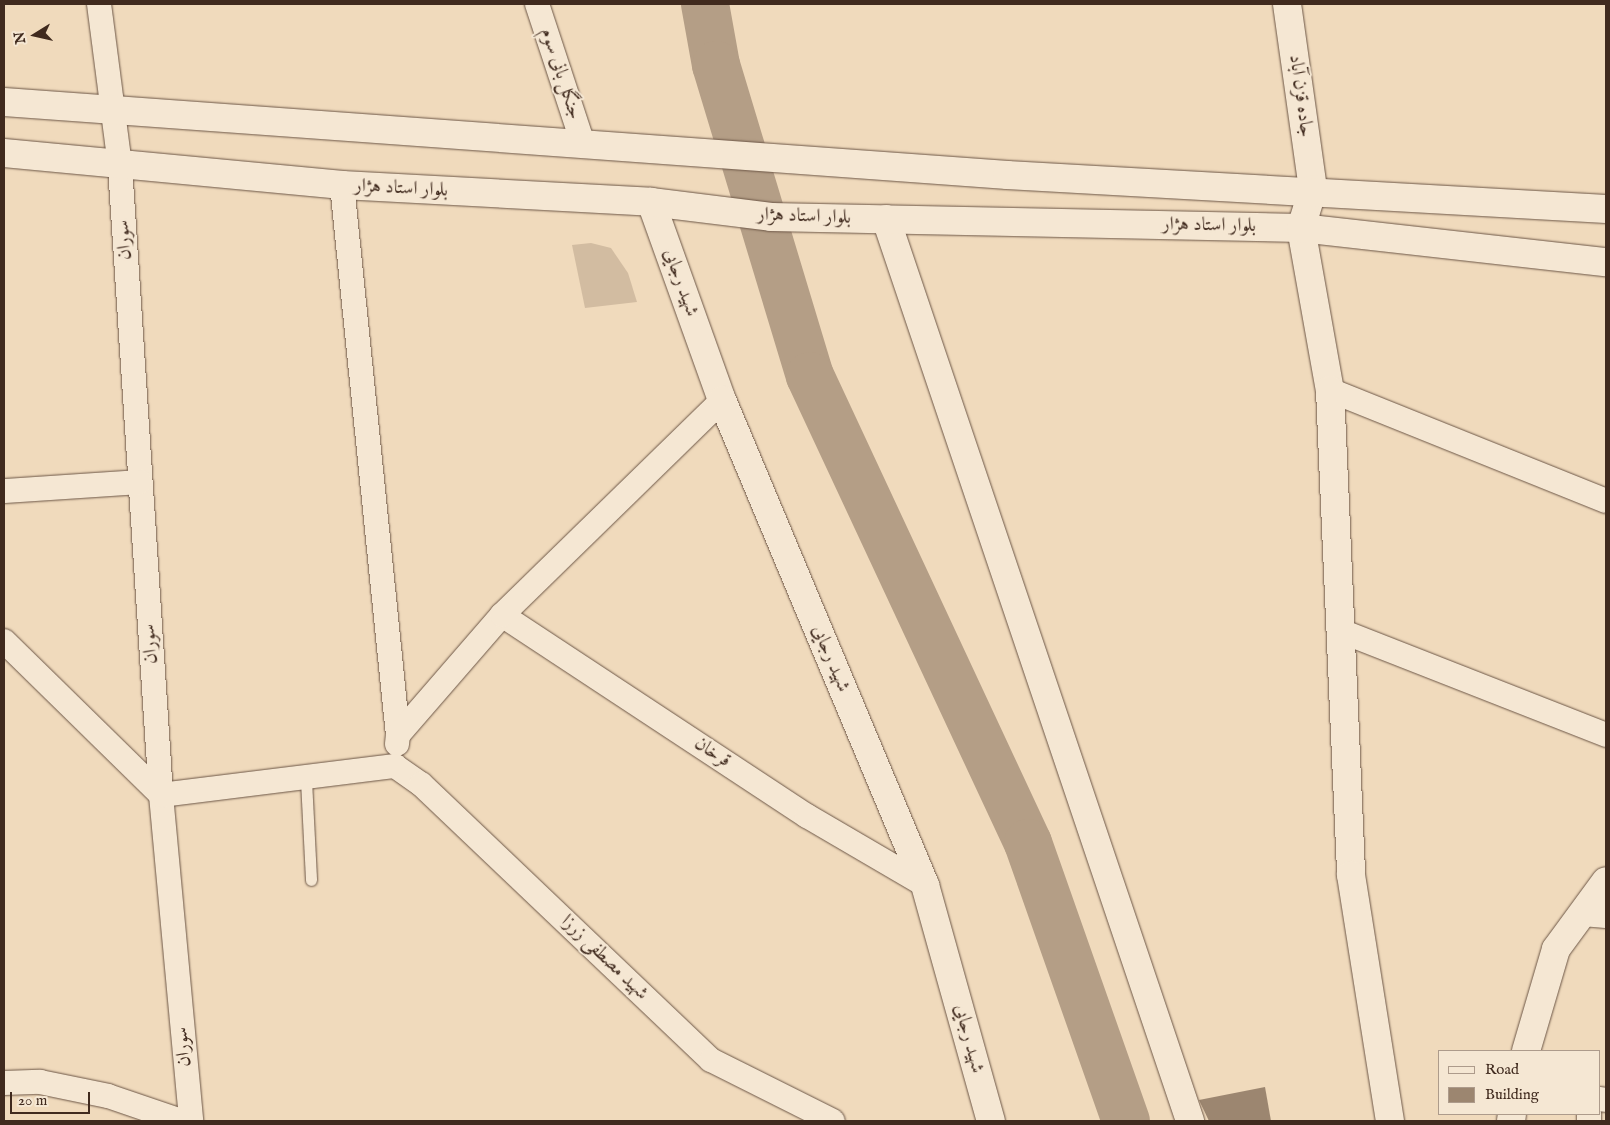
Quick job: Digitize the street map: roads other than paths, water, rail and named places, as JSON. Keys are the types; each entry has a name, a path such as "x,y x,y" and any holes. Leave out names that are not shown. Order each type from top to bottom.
{"street":[{"name":"سوران","path":"99,4 110,109 120,166 162,795 191,1121"},
{"name":"جنگل بانی سوم","path":"537,4 583,144"},
{"name":"جاده قزن آباد","path":"1287,4 1313,189"},
{"path":"4,102 697,153 1313,189 1606,209"},
{"name":"بلوار استاد هژار","path":"4,153 120,166 342,185 651,202 709,212 771,217 1301,228 1606,262"},
{"path":"4,641 162,795 306,780 395,766 398,735 342,185"},
{"path":"1313,189 1301,228 1330,390 1351,875 1390,1121"},
{"name":"شهید رجایی","path":"651,202 722,400 925,885 991,1121"},
{"path":"886,219 1190,1121"},
{"path":"1330,390 1606,501"},
{"path":"398,735 502,615 722,400"},
{"path":"4,491 140,482"},
{"name":"قرخان","path":"502,615 807,816 925,885"},
{"path":"1341,631 1606,736"},
{"name":"شهید مصطفی زرزا","path":"395,766 421,784 711,1060 833,1121"},
{"path":"1526,1050 1556,949 1594,915 1606,881"},
{"path":"4,1083 40,1082 108,1096 181,1121"}],"lane":[{"path":"306,780 312,880"}],"waterway":[{"path":"705,4 716,65 810,376 1028,843 1126,1121"}]}
